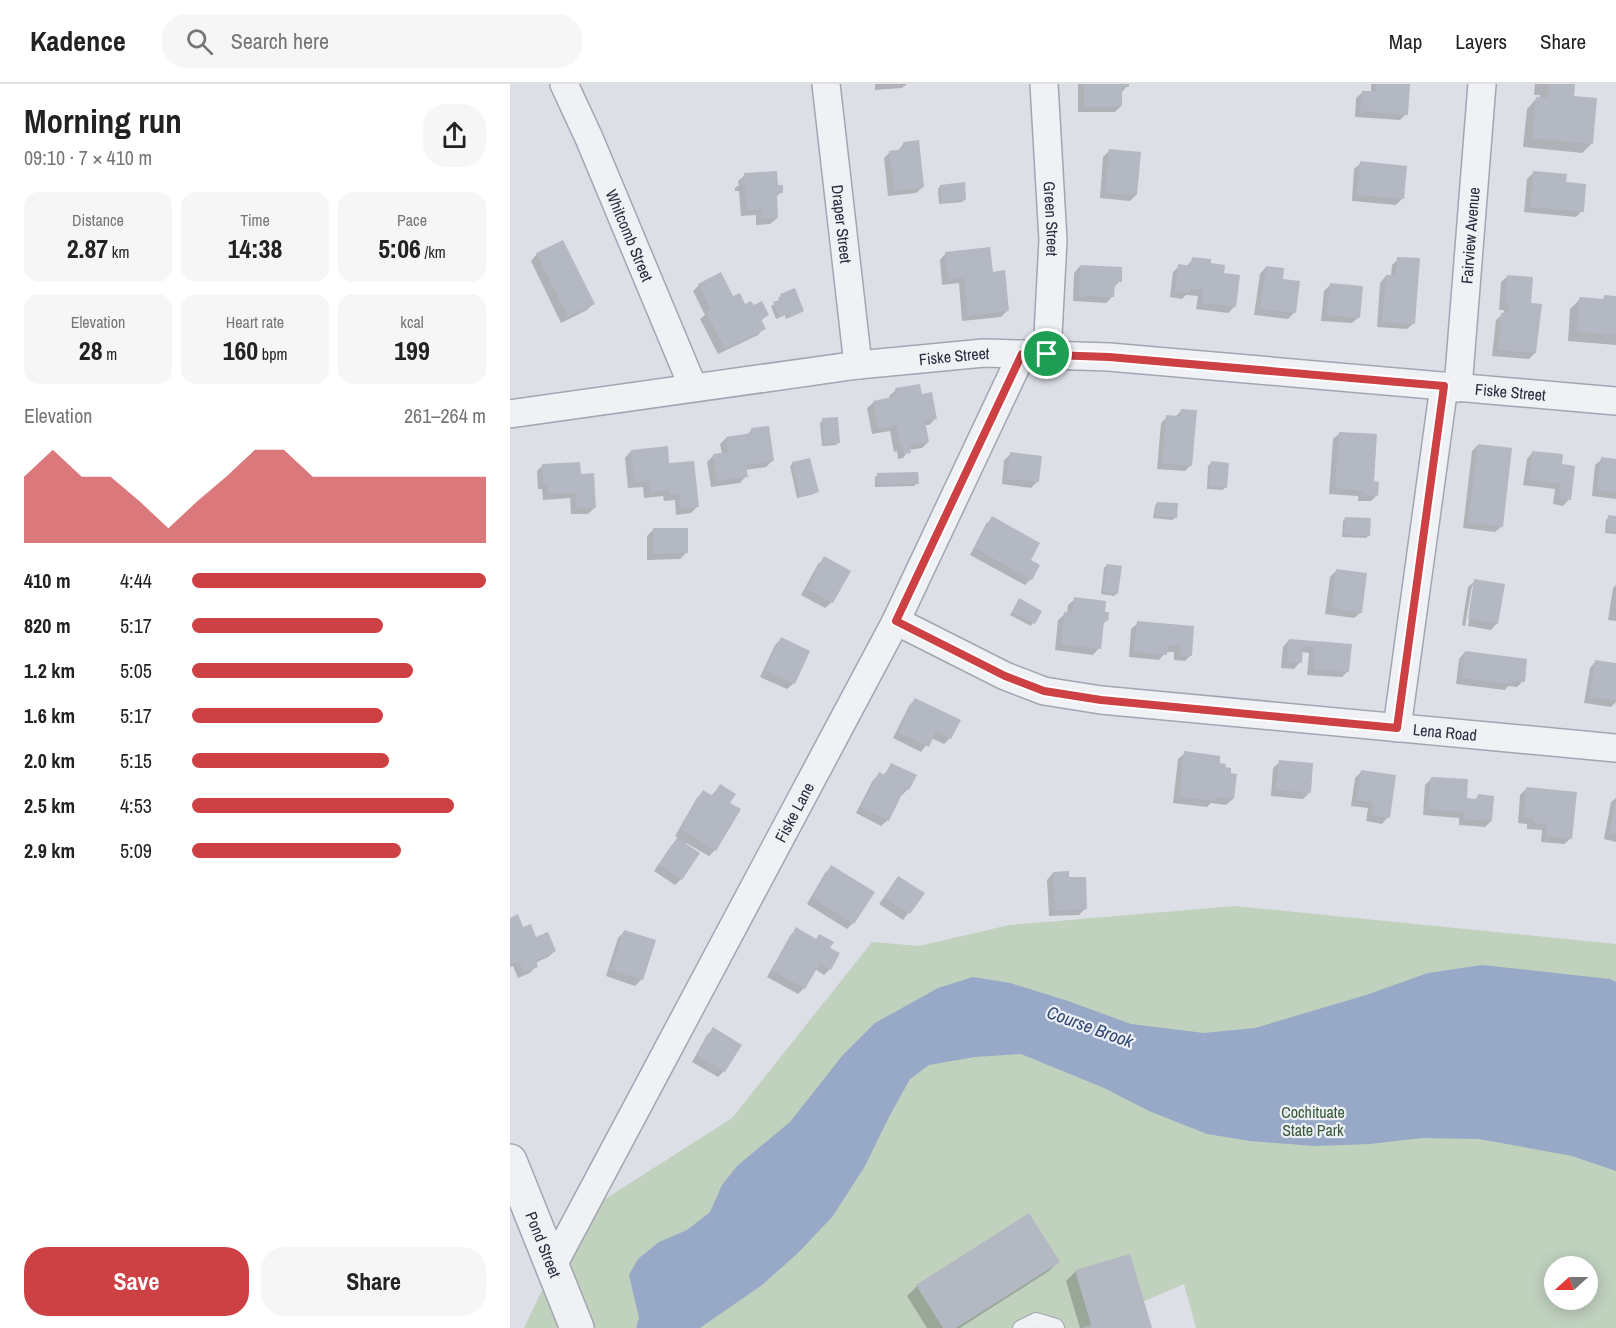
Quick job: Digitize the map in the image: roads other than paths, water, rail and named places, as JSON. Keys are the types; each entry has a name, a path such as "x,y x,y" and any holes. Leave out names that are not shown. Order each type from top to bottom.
{"street":[{"name":"Whitcomb Street","path":"564,84 693,387"},
{"name":"Draper Street","path":"826,84 858,365"},
{"name":"Green Street","path":"1035,354 1053,240 1044,84"},
{"name":"Fairview Avenue","path":"1397,728 1451,387 1482,84"},
{"name":"Fiske Street","path":"510,414 858,365 984,353 1109,357 1616,401"},
{"name":"Fiske Lane","path":"553,1265 896,621 1035,354"},
{"name":"Lena Road","path":"896,621 1005,676 1044,691 1101,700 1616,748"},
{"name":"Pond Street","path":"512,1175 553,1265 578,1328"}],"lane":[{"path":"1020,1328 1036,1320 1057,1328"}],"water":[{"name":"Course Brook","path":"1482,965 1610,979 1616,982 1616,1171 1572,1156 1479,1139 1422,1138 1370,1144 1315,1146 1250,1141 1207,1134 1021,1054 975,1057 929,1065 910,1079 865,1166 833,1216 798,1253 762,1285 700,1328 636,1328 639,1318 629,1275 638,1259 659,1242 687,1230 710,1212 722,1185 737,1166 790,1122 842,1056 875,1023 938,988 973,977 1010,983 1131,1024 1204,1033 1255,1028 1366,995 1428,973"}],"park label":[{"name":"Cochituate State Park","path":"1313,1121"}]}
